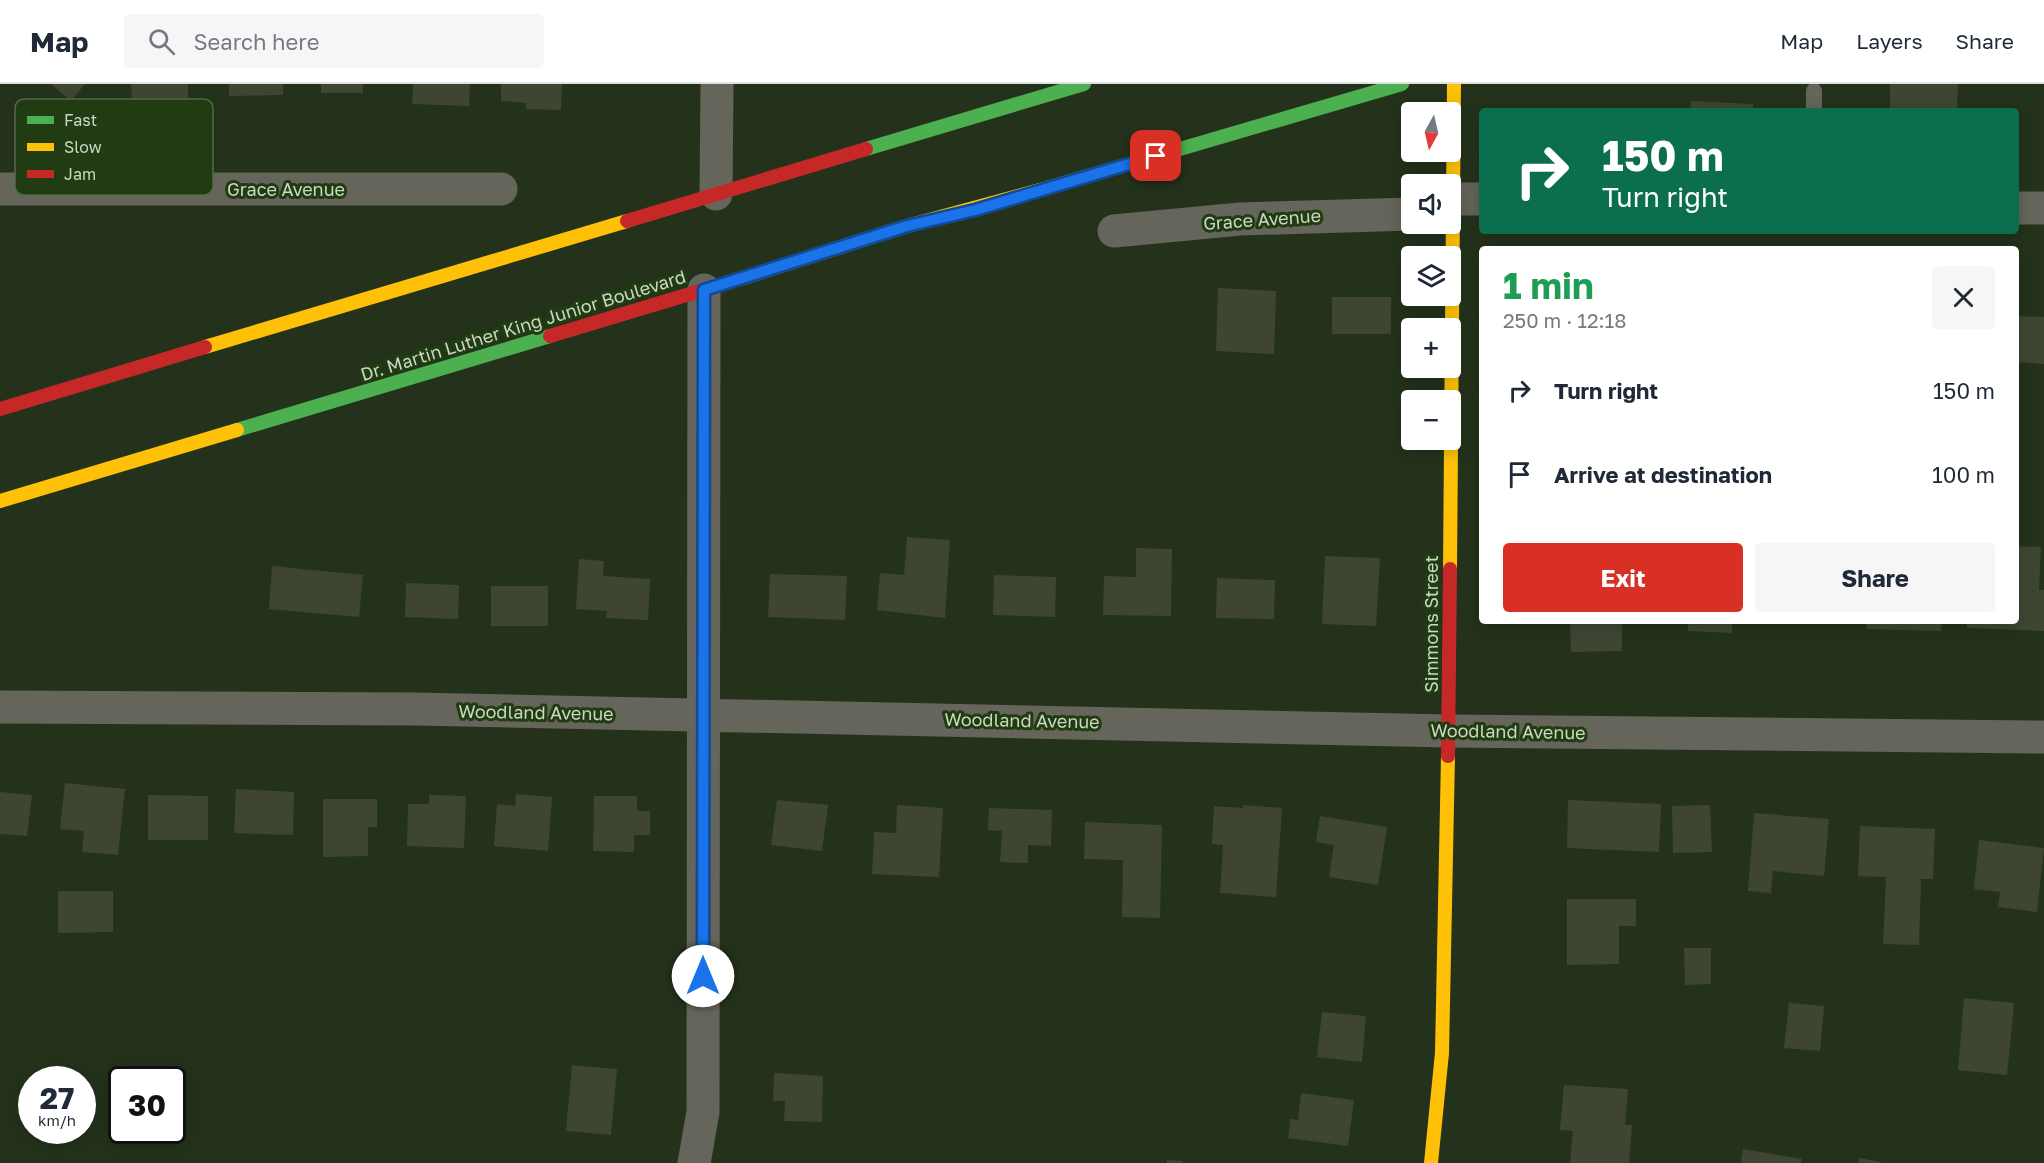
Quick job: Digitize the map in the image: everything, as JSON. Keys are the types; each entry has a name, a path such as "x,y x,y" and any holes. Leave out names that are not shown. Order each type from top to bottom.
{"main road":[{"path":"0,409 1084,84"},
{"name":"Dr. Martin Luther King Junior Boulevard","path":"0,501 704,290 907,226 1020,197 1402,84"},
{"name":"Simmons Street","path":"1454,84 1458,174"},
{"name":"Simmons Street","path":"1431,1163 1442,1053 1458,234"}],"street":[{"path":"716,194 717,84"},
{"name":"Grace Avenue","path":"213,189 501,189"},
{"path":"2019,208 2044,208"},
{"name":"Grace Avenue","path":"1114,231 1240,219 1401,214"},
{"path":"694,1163 703,1112 704,290"},
{"name":"Woodland Avenue","path":"0,707 416,709 703,716 1025,720 1449,731 2044,737"}],"lane":[{"path":"1814,91 1814,108"}],"building":[{"path":"51,84 85,84 73,99 69,99"},
{"path":"131,84 188,84 188,98 132,98"},
{"path":"229,84 283,84 283,95 229,96"},
{"path":"321,84 363,84 363,93 321,93"},
{"path":"413,84 470,84 469,106 412,104"},
{"path":"501,84 562,84 561,110 526,109 526,103 501,101"},
{"path":"1890,84 1958,84 1957,108 1890,108"},
{"path":"1691,101 1753,104 1753,108 1690,108"},
{"path":"1218,288 1276,291 1274,354 1216,351"},
{"path":"1332,297 1391,297 1391,334 1332,334"},
{"path":"2019,316 2044,317 2044,364 2019,362"},
{"path":"907,537 950,540 945,618 877,610 880,573 904,575"},
{"path":"2019,546 2041,547 2039,590 2044,590 2044,631 1967,628 1967,624 2019,624"},
{"path":"1136,548 1172,549 1171,616 1103,615 1104,576 1136,577"},
{"path":"1325,556 1380,558 1376,626 1322,624"},
{"path":"579,559 604,561 603,576 650,579 648,620 606,618 607,611 576,609"},
{"path":"272,566 363,575 359,617 269,609"},
{"path":"770,574 847,576 845,620 768,617"},
{"path":"994,575 1056,577 1055,617 993,615"},
{"path":"1217,578 1275,580 1274,619 1216,618"},
{"path":"406,583 459,585 458,619 405,617"},
{"path":"491,586 548,586 548,626 491,626"},
{"path":"1570,624 1622,624 1622,651 1571,652"},
{"path":"1688,624 1732,624 1732,633 1688,631"},
{"path":"1867,624 1942,624 1941,631 1866,629"},
{"path":"65,783 125,789 118,855 82,852 84,831 60,829"},
{"path":"236,789 294,792 293,835 234,833"},
{"path":"0,792 32,795 27,836 0,834"},
{"path":"516,794 552,797 548,851 494,846 497,804 515,806"},
{"path":"148,795 208,796 208,840 148,840"},
{"path":"429,795 466,796 464,848 407,846 408,804 429,804"},
{"path":"594,796 637,796 637,811 650,811 650,835 634,835 634,852 593,851"},
{"path":"323,799 377,799 377,827 368,827 368,856 323,857"},
{"path":"777,800 828,805 822,851 771,845"},
{"path":"1568,800 1661,804 1659,852 1567,848"},
{"path":"897,805 943,808 939,877 872,874 874,832 896,833"},
{"path":"1243,805 1282,808 1276,897 1220,893 1223,845 1212,844 1214,806 1243,808"},
{"path":"1710,805 1712,852 1673,853 1672,806"},
{"path":"989,808 1052,810 1051,846 1028,845 1028,863 1000,862 1002,831 988,830"},
{"path":"1754,813 1829,819 1824,876 1773,871 1771,893 1748,891"},
{"path":"1320,816 1387,827 1378,885 1329,877 1334,845 1316,842"},
{"path":"1085,822 1162,825 1160,918 1122,917 1123,860 1084,859"},
{"path":"1860,826 1935,829 1933,879 1921,879 1919,945 1883,944 1886,877 1858,876"},
{"path":"1979,840 2044,848 2037,912 1998,907 2000,892 1974,889"},
{"path":"58,891 113,891 113,932 58,933"},
{"path":"1567,899 1636,899 1636,926 1619,926 1619,964 1567,965"},
{"path":"1684,948 1711,948 1711,984 1685,985"},
{"path":"1964,998 2014,1003 2007,1075 1958,1070"},
{"path":"1789,1003 1824,1006 1820,1051 1784,1048"},
{"path":"1322,1012 1366,1016 1362,1062 1317,1057"},
{"path":"572,1065 617,1069 611,1135 566,1131"},
{"path":"774,1073 823,1076 822,1122 784,1121 785,1101 773,1101"},
{"path":"1564,1085 1628,1089 1625,1125 1632,1125 1629,1163 1570,1163 1573,1131 1560,1130"},
{"path":"1301,1093 1354,1100 1348,1146 1288,1138 1290,1119 1298,1120"},
{"path":"1743,1149 1802,1159 1801,1163 1741,1163"},
{"path":"1859,1158 1881,1162 1881,1163 1858,1163"},
{"path":"1167,1160 1182,1161 1182,1163 1167,1163"}],"traffic: fast":[{"path":"866,149 1084,84"},
{"path":"1040,190 1402,84"},
{"path":"237,430 550,336"}],"traffic: slow":[{"path":"1450,569 1454,84"},
{"path":"743,278 907,226 1040,190"},
{"path":"205,347 627,221"},
{"path":"0,501 237,430"},
{"path":"1431,1163 1442,1053 1448,756"}],"traffic: jam":[{"path":"627,221 866,149"},
{"path":"550,336 743,278"},
{"path":"0,409 205,347"},
{"path":"1448,756 1450,569"}],"route":[{"path":"703,976 704,290 907,226 975,210 1156,156"}]}
